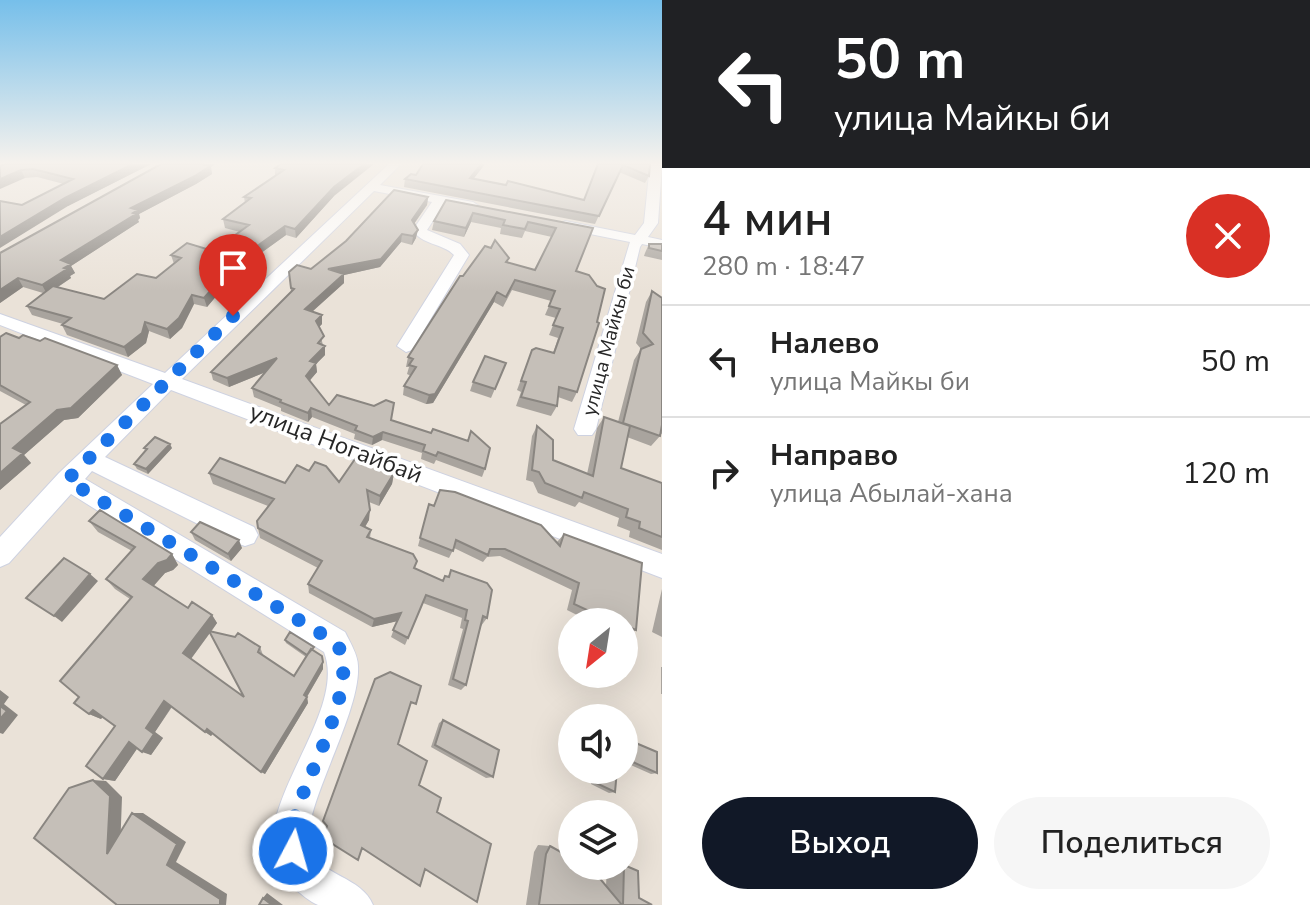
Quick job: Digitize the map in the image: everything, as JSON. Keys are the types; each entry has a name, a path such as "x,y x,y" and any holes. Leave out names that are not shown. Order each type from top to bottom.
{"street":[{"path":"0,555 67,480 168,379 352,206"},
{"path":"406,346 462,255 455,247 422,234 420,230 436,206"},
{"path":"472,206 486,209"},
{"name":"улица Майкы би","path":"585,429 633,247 651,223 652,206"},
{"path":"547,221 662,244"},
{"name":"улица Ногайбай","path":"3,323 168,379 662,566"},
{"path":"88,459 245,535"},
{"path":"67,480 335,642 343,651 345,665 341,699 293,823 293,851 296,864 354,905"}],"building":[{"path":"0,206 51,206 0,237"},
{"path":"85,206 135,206 131,208 138,210 61,260 71,264 42,285 18,278 0,290 0,253"},
{"path":"240,206 316,206 295,229 285,226 260,244 227,272 204,298 192,295 179,318 167,329 145,322 142,333 124,347 62,325 71,318 27,306 53,286 104,299 137,274 156,278 181,258 171,255 187,243 213,251 249,225 223,219"},
{"path":"379,206 422,206 412,220 418,230 413,236 402,234 381,259 328,269 344,274 305,309 322,315 316,321 324,336 318,343 325,346 310,361 316,363 306,376 329,405 337,395 374,406 386,400 394,403 391,420 468,441 471,431 490,448 485,469 438,452 436,456 423,451 425,445 383,432 373,437 355,430 357,426 311,408 308,413 252,388 277,358 227,378 211,372 294,289 291,288 289,272 297,265 311,269 346,241"},
{"path":"442,206 479,206 593,228 576,271 589,275 597,286 605,289 599,323 577,392 559,387 557,406 521,397 526,382 521,381 532,350 536,348 554,353 563,328 553,325 560,309 549,306 555,291 515,280 506,297 497,292 435,394 429,395 404,386 416,367 409,365 413,359 408,357 460,276 485,246 491,248 495,240 509,258 506,262 535,270 556,228 528,222 525,229 503,225 505,220 473,213 466,228 434,221"},
{"path":"548,206 604,206 599,216"},
{"path":"649,244 662,244 662,251 649,248"},
{"path":"652,291 662,298 660,436 623,423 641,349 653,344 643,333"},
{"path":"6,333 40,341 45,338 117,365 71,408 57,410 13,448 23,453 0,473 0,424 30,402 0,385 0,337"},
{"path":"485,356 506,363 495,389 473,382"},
{"path":"604,417 630,426 621,468 662,483 662,537 639,528 640,522 626,517 628,509 584,492 582,498 545,483 539,472 532,470 537,426 553,440 553,460 593,476"},
{"path":"155,437 170,444 146,469 134,464 147,449 144,448"},
{"path":"220,458 285,483 297,465 309,471 315,462 326,466 339,482 355,459 373,461 394,473 380,496 367,490 370,510 361,525 371,530 367,537 413,554 417,561 414,568 443,581 445,576 449,577 451,570 487,583 492,590 487,618 483,616 466,685 453,679 468,621 465,620 467,610 426,595 408,638 393,630 401,613 374,619 308,584 322,561 258,528 257,521 274,499 209,473"},
{"path":"440,490 455,492 541,525 560,546 564,534 642,563 638,608 583,608 574,604 579,583 505,549 490,549 488,555 456,540 453,551 420,538 429,504 434,506"},
{"path":"100,510 172,554 143,579 188,608 192,602 212,615 183,653 244,697 209,631 235,637 238,633 260,647 258,652 294,676 311,649 322,656 323,662 304,695 307,697 261,772 207,729 205,732 164,701 146,728 154,734 142,752 129,742 103,779 86,766 115,726 93,710 89,714 74,703 79,697 60,681 132,597 106,579 135,547 89,521"},
{"path":"200,522 239,540 228,554 191,532"},
{"path":"64,558 90,574 54,616 26,598"},
{"path":"290,632 314,647 307,655 285,640"},
{"path":"390,672 421,686 416,704 411,702 398,744 427,761 419,785 441,798 437,812 491,844 477,902 425,869 420,886 362,848 358,860 323,838 327,826 323,821 375,679"},
{"path":"0,706 7,711 0,719"},
{"path":"443,720 499,750 493,777 435,745"},
{"path":"638,744 657,752 657,773 638,764"},
{"path":"93,780 110,796 107,854 132,813 177,844 167,865 220,899 220,905 117,905 34,838 69,788"},
{"path":"598,784 616,784 615,792"},
{"path":"550,846 558,850 558,880 601,880 622,905 539,905 546,854"},
{"path":"638,871 639,898 652,905 623,905 624,880 638,880"},
{"path":"263,898 272,905 259,905"}],"route":[{"path":"233,316 67,480 335,642 343,651 345,665 341,699 306,782 293,823 293,851"}]}
